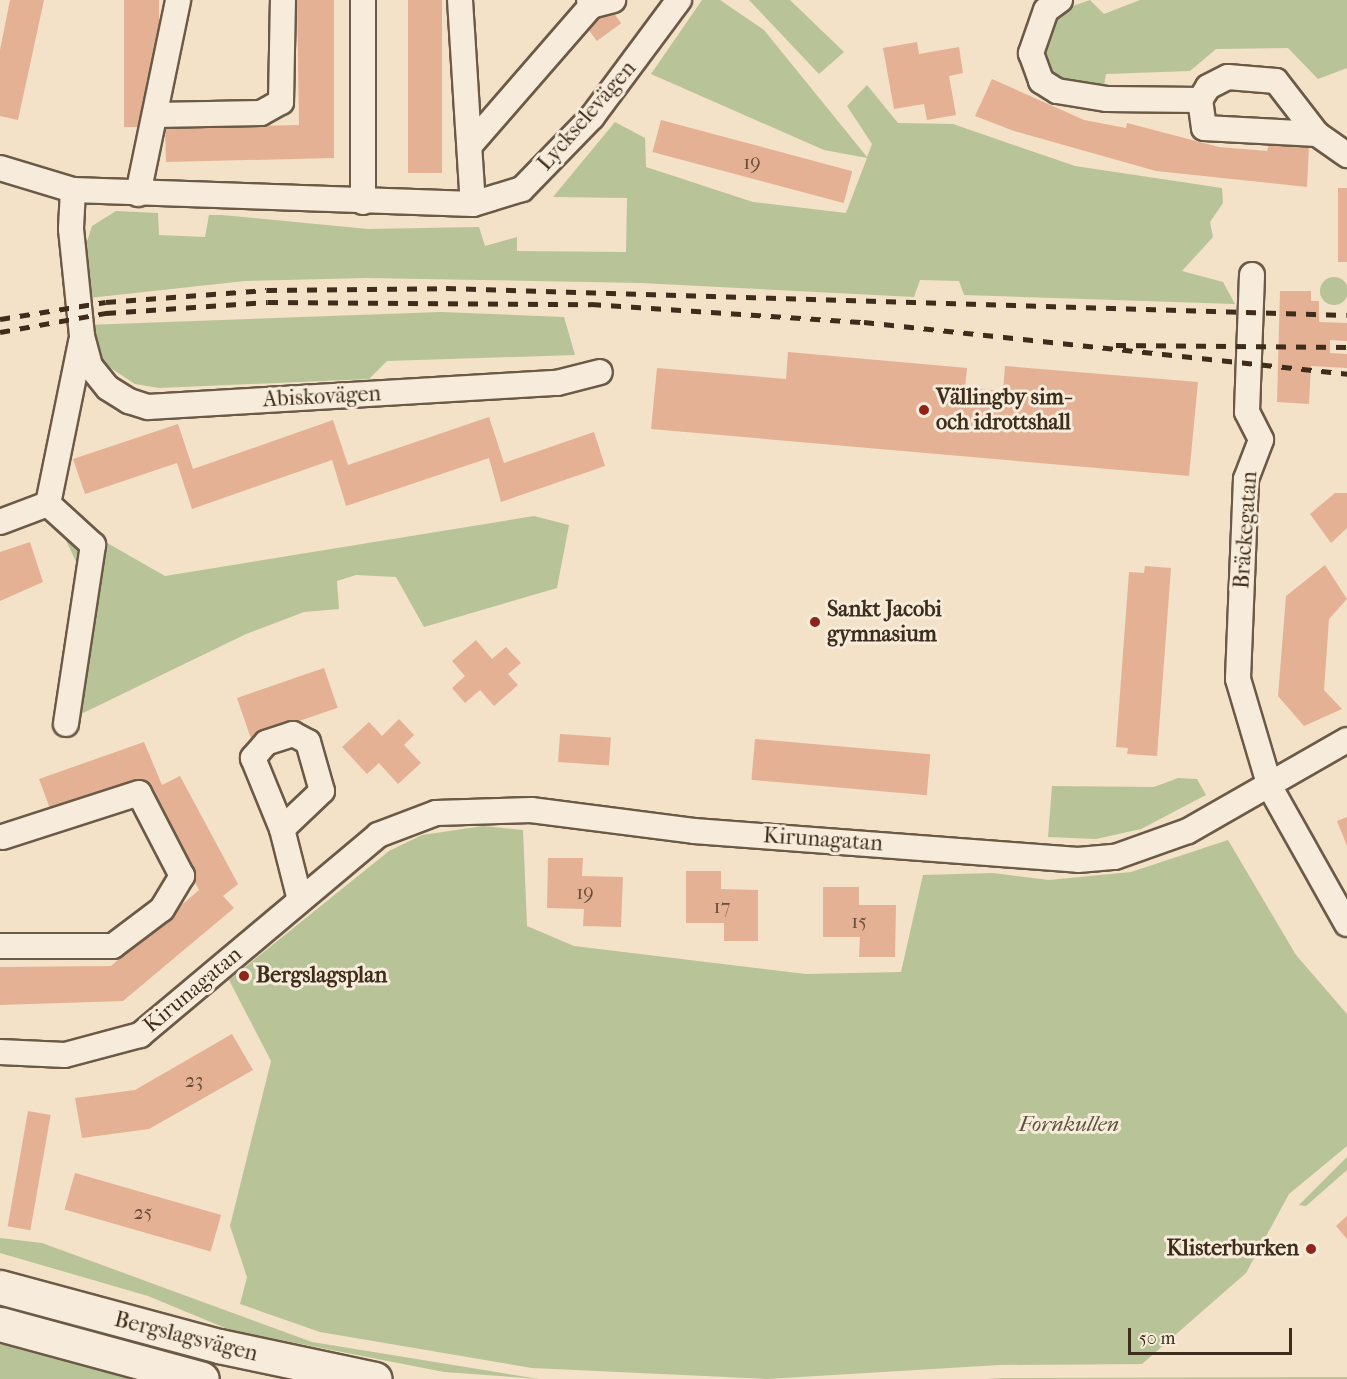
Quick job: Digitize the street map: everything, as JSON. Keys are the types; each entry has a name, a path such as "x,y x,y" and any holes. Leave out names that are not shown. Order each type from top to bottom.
{"main road":[{"name":"Bergslagsvägen","path":"0,1287 219,1346 375,1379"},
{"name":"Bergslagsvägen","path":"0,1324 202,1379"}],"street":[{"path":"138,194 178,0"},
{"path":"155,115 261,113 281,102 283,0"},
{"path":"363,0 363,202"},
{"path":"460,0 466,133 472,143 473,204"},
{"path":"1060,0 1046,10 1031,53 1041,81 1057,91 1107,99 1200,100"},
{"path":"472,143 598,2"},
{"name":"Lyckselevägen","path":"0,168 73,190 363,202 473,204 522,189 592,117 675,8"},
{"path":"1317,134 1204,128 1200,100 1209,87 1228,76 1276,81 1317,134 1347,155"},
{"name":"Abiskovägen","path":"73,190 71,230 82,336 90,366 108,388 148,407 557,383 600,372"},
{"name":"Bräckegatan","path":"1252,275 1247,412 1262,440 1246,479 1238,679 1270,787"},
{"name":"Abiskovägen","path":"48,504 82,336"},
{"path":"0,522 48,504 93,545 66,724"},
{"name":"Kirunagatan","path":"0,1052 65,1055 140,1035 378,835 436,813 477,808 1078,860 1155,844 1270,787 1347,741"},
{"path":"1270,787 1347,924"},
{"path":"0,946 113,946 162,909 182,876 139,794 1,842"},
{"path":"282,829 300,900"}],"green space":[{"path":"702,0 720,0 764,30 867,157 872,144 847,106 867,85 898,123 953,124 1075,166 1222,188 1223,203 1210,222 1213,237 1182,271 1223,282 1235,304 964,295 959,281 920,280 914,297 641,283 366,278 245,281 89,298 85,248 92,226 116,211 158,213 159,235 205,237 209,215 222,215 368,229 479,227 485,246 517,237 517,251 626,252 627,198 553,197 615,122 645,138 646,167 753,202 846,213 867,158 824,150 651,74"},
{"path":"749,0 790,0 844,52 819,74"},
{"path":"1090,0 1104,14 1140,0 1347,0 1347,68 1318,79 1288,48 1216,49 1190,71 1106,74 1103,91 1077,88 1052,72 1043,55 1056,12"},
{"path":"1334,277 1344,281 1348,291 1344,301 1334,305 1324,301 1320,291 1324,281"},
{"path":"441,312 564,317 575,355 387,361 369,379 159,388 135,384 100,361 86,325"},
{"path":"534,516 569,525 557,588 424,627 396,577 356,575 337,581 339,609 304,612 246,634 79,715 81,572 61,530 95,536 165,576"},
{"path":"1178,778 1197,779 1206,795 1141,829 1096,839 1048,837 1052,786 1154,787"},
{"name":"Fornkullen","path":"483,826 523,830 527,926 574,946 806,974 901,972 923,875 993,873 1049,880 1131,872 1228,840 1296,955 1347,1014 1347,1146 1289,1194 1246,1273 1142,1364 999,1365 767,1379 532,1368 320,1332 240,1304 247,1277 230,1226 271,1061 229,980 389,851 422,835"},
{"path":"1347,1157 1347,1170 1306,1206 1299,1205"},
{"path":"0,1238 42,1243 312,1342 539,1379 444,1372 230,1330 148,1296 0,1253"},
{"path":"0,1344 131,1379 0,1379"},
{"path":"1347,1377 1347,1379 986,1379 1002,1378"}],"building":[{"path":"10,0 44,0 18,120 0,116 0,50"},
{"path":"124,0 159,0 159,127 124,127"},
{"path":"297,0 334,0 334,158 166,162 165,128 299,125"},
{"path":"408,0 442,0 442,173 408,173"},
{"path":"610,8 621,23 597,41 586,26"},
{"path":"917,42 919,54 959,47 963,73 949,76 956,115 927,120 924,104 894,109 883,48"},
{"path":"992,79 1084,120 1126,128 1127,123 1219,147 1267,151 1269,144 1309,146 1307,187 1156,171 1014,131 975,116"},
{"path":"661,120 852,171 844,203 652,152"},
{"path":"1338,188 1347,188 1347,262 1338,262"},
{"path":"1280,291 1311,291 1311,301 1319,301 1319,322 1347,323 1347,341 1330,340 1330,353 1347,354 1347,368 1311,366 1309,404 1277,402"},
{"name":"Vällingby sim- och idrottshall","path":"788,352 967,368 965,388 1003,391 1005,366 1198,382 1189,476 651,429 657,368 786,379"},
{"path":"489,417 504,463 594,432 605,466 501,502 489,458 346,506 332,460 192,509 177,463 85,494 73,459 178,424 193,469 333,420 348,465"},
{"path":"1335,493 1347,493 1347,528 1331,543 1310,514"},
{"path":"30,542 43,582 0,601 0,552"},
{"path":"1325,565 1347,599 1329,619 1324,690 1342,709 1304,726 1278,696 1286,596"},
{"path":"1145,566 1171,568 1157,756 1127,754 1128,748 1116,747 1129,572 1144,573"},
{"path":"476,640 492,659 506,647 521,663 508,674 518,685 494,706 480,690 465,703 452,688 465,676 452,661"},
{"path":"324,668 338,708 251,738 237,698"},
{"path":"399,719 414,735 404,745 421,763 398,784 379,763 367,774 342,747 369,722 382,736"},
{"path":"560,734 611,738 609,765 558,762"},
{"path":"755,739 930,754 927,795 751,780"},
{"path":"144,742 162,785 180,776 238,884 223,896 234,908 123,1001 0,1005 0,967 111,966 199,890 142,782 52,814 39,779"},
{"path":"1347,817 1347,846 1337,821"},
{"path":"548,858 583,858 582,876 623,877 621,927 583,926 584,909 547,908"},
{"path":"686,871 721,871 721,889 758,890 758,941 724,941 724,923 686,923"},
{"path":"823,887 859,887 859,905 896,905 895,957 859,957 860,937 823,937"},
{"path":"232,1034 253,1070 149,1129 82,1138 75,1098 135,1090"},
{"path":"28,1111 51,1115 30,1230 8,1226"},
{"path":"75,1173 221,1215 211,1251 65,1210"},
{"path":"1347,1216 1347,1239 1336,1226"}],"railway":[{"path":"0,319 106,302 267,290 446,288 1347,315"},
{"path":"0,332 106,313 268,302 591,304 864,322 1347,374"},
{"path":"1116,345 1347,347"}],"place":[{"name":"Vällingby sim- och idrottshall","path":"924,410"},
{"name":"Sankt Jacobi gymnasium","path":"815,622"},
{"name":"Bergslagsplan","path":"244,976"},
{"name":"Klisterburken","path":"1311,1249"}]}
